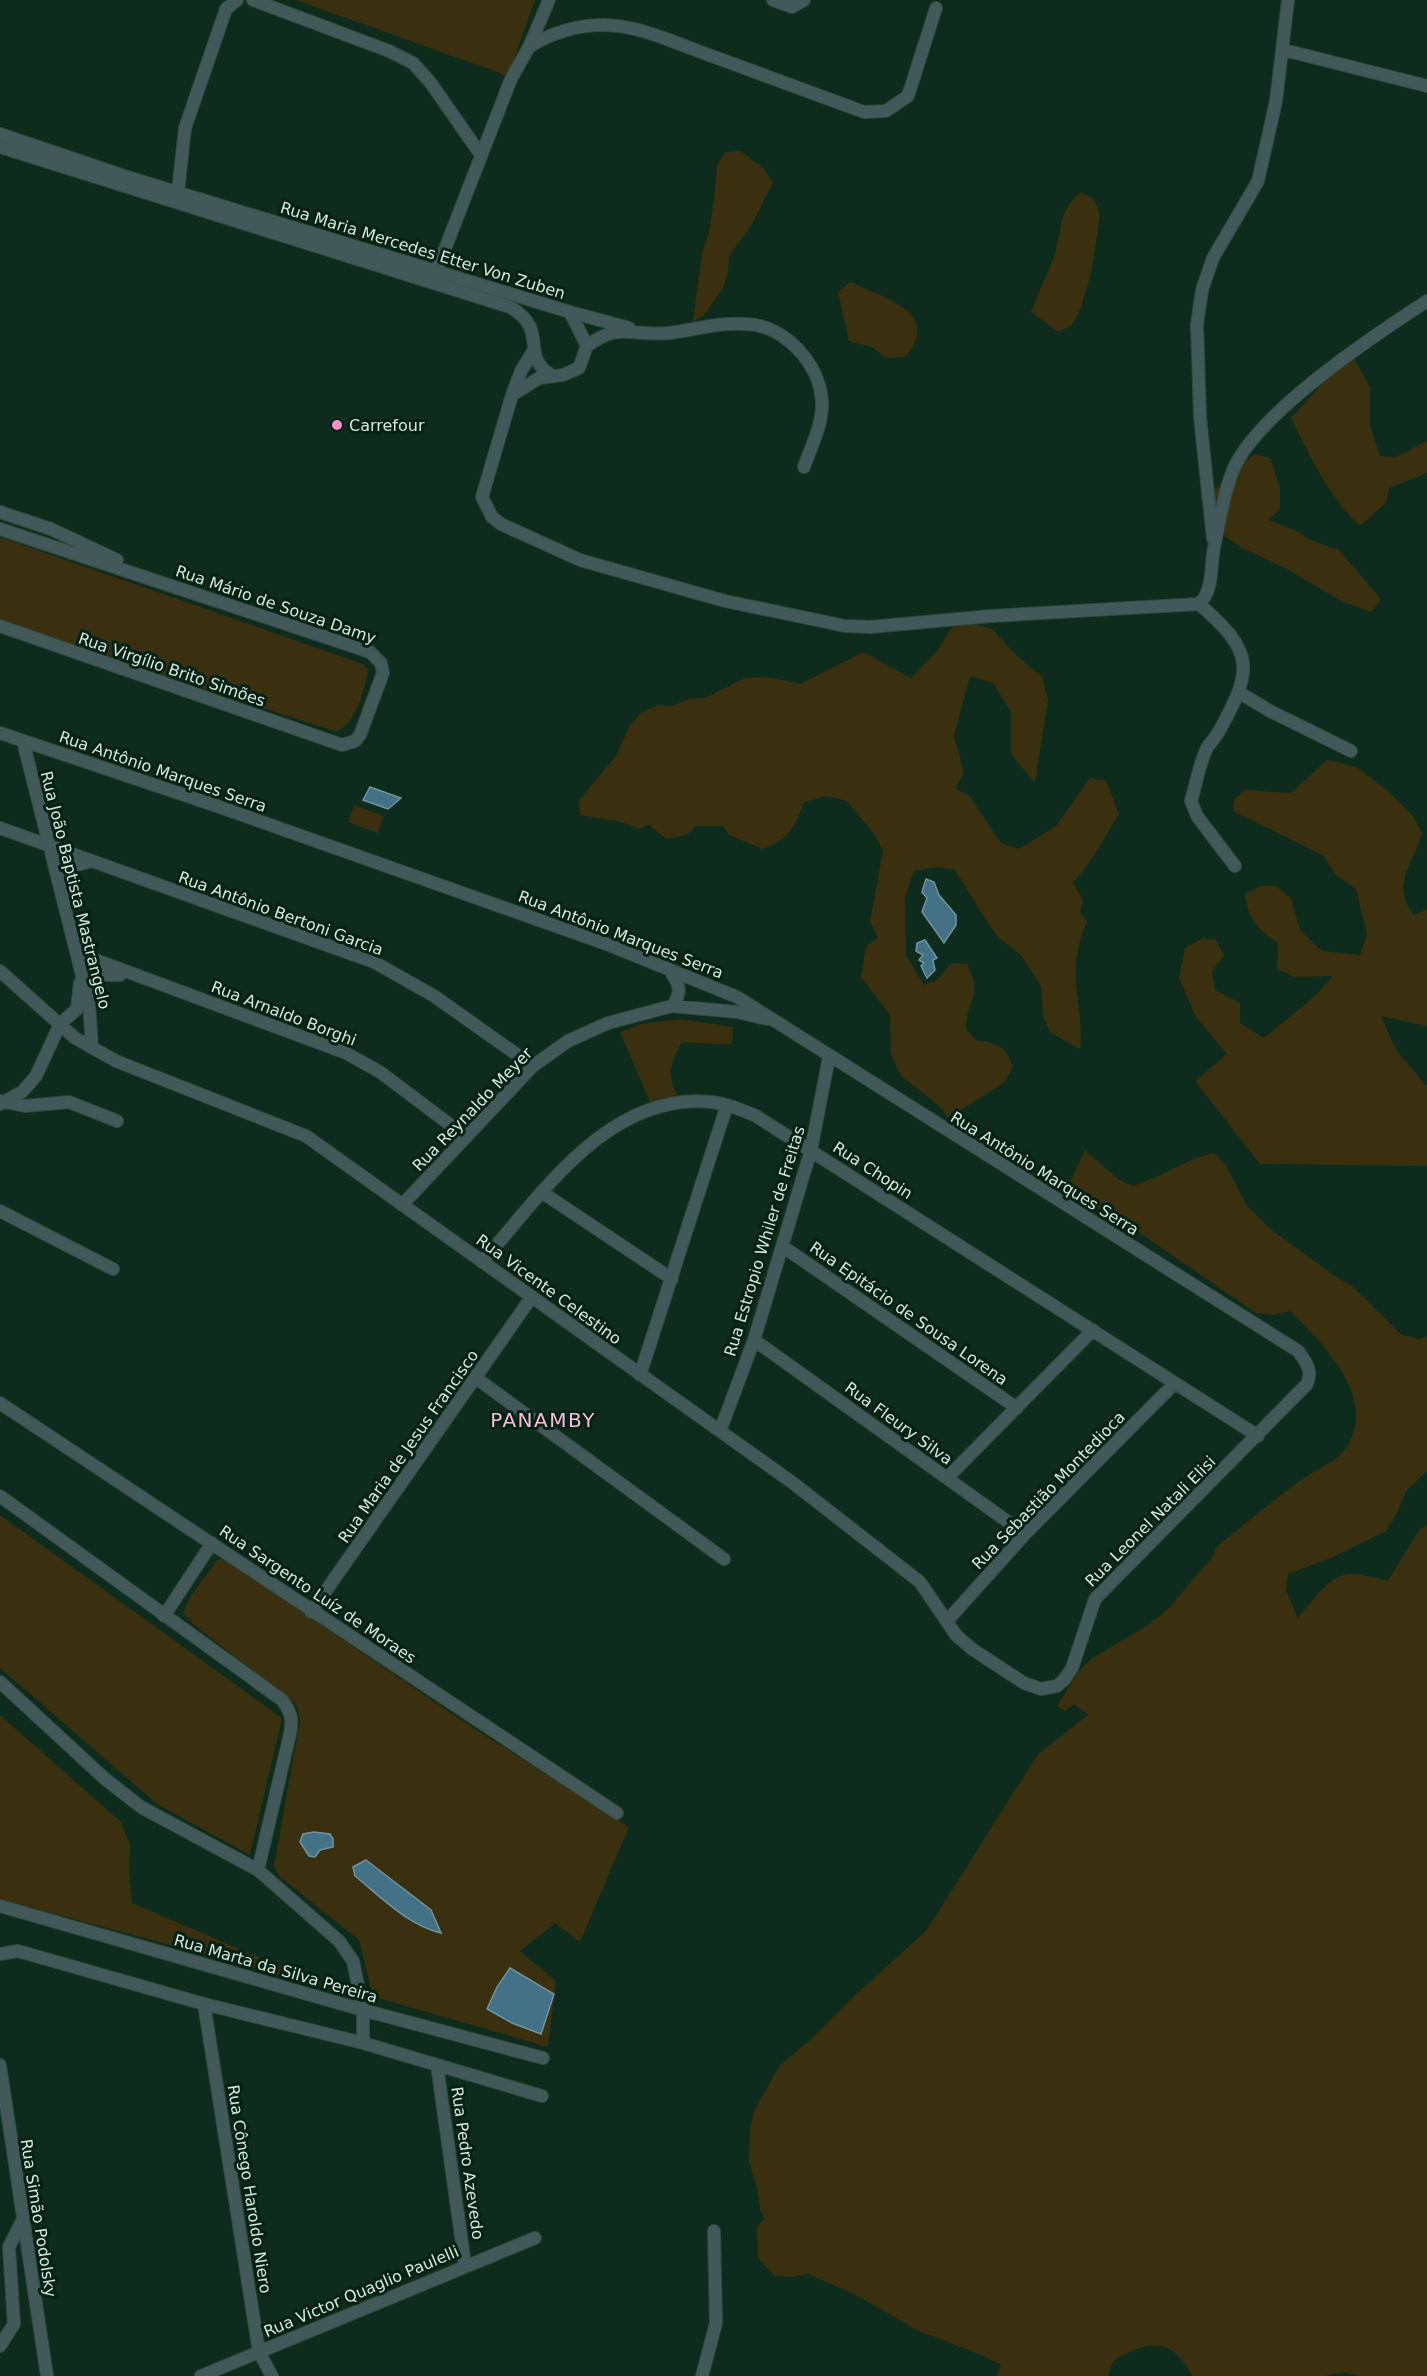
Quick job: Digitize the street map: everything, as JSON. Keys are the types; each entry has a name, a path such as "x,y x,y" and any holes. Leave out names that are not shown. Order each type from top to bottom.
{"street":[{"path":"178,192 185,128 226,9 237,0"},
{"path":"253,0 389,51 413,63 430,82 481,155"},
{"path":"436,272 511,79 529,47 549,0"},
{"path":"773,0 792,7 804,0"},
{"path":"1214,549 1200,417 1197,324 1202,290 1213,258 1258,181 1276,101 1284,50 1288,0"},
{"path":"529,47 543,38 571,29 601,25 621,27 659,37 864,112 886,111 908,96 936,8"},
{"path":"1284,50 1427,86"},
{"name":"Rua Maria Mercedes Etter Von Zuben","path":"0,134 178,192 570,312 586,346"},
{"name":"Rua Maria Mercedes Etter Von Zuben","path":"0,147 510,307 521,314 531,325 535,338 534,350 539,366 551,375"},
{"path":"1198,604 1209,588 1214,549 1232,471 1242,451 1259,428 1339,363 1427,301"},
{"path":"570,312 641,332"},
{"path":"512,395 532,381 551,375 563,375 579,368 584,360 586,346 608,332 667,333 712,325 763,326 792,344 814,372 822,403 820,420 804,467"},
{"path":"534,350 521,371 512,395 482,497 492,517 580,560 633,576 818,622 870,627 1002,615 1198,604 1221,623 1238,644 1244,669 1239,693 1207,748 1191,801 1197,816 1235,866"},
{"name":"Rua Mário de Souza Damy","path":"0,512 51,529 133,566 147,576"},
{"name":"Rua Mário de Souza Damy","path":"0,529 44,545 147,576 369,652 381,663 382,673 360,735 349,744 334,743"},
{"name":"Rua Virgílio Brito Simões","path":"0,626 334,743"},
{"path":"1239,693 1351,751"},
{"name":"Rua Antônio Marques Serra","path":"0,733 228,810 667,967 737,997 1298,1351 1310,1372 1307,1384"},
{"name":"Rua João Baptista Mastrangelo","path":"23,741 77,953 90,1011 92,1048"},
{"name":"Rua Antônio Bertoni Garcia","path":"0,828 374,962 434,996 532,1066"},
{"path":"58,881 69,867 92,861"},
{"name":"Rua Arnaldo Borghi","path":"77,953 346,1053 380,1072 465,1136"},
{"path":"667,967 679,984 680,991 672,1006"},
{"name":"Rua Vicente Celestino","path":"0,972 60,1024 92,1048 116,1061 306,1136 720,1431 899,1563 920,1582 956,1635 972,1649 1024,1683 1041,1689"},
{"name":"Rua Arnaldo Borghi","path":"82,980 107,973 142,978"},
{"path":"1,1102 22,1092 36,1076 60,1024 77,1009 82,980"},
{"name":"Rua Reynaldo Meyer","path":"402,1205 532,1066 568,1041 591,1030 672,1006 737,1012 777,1022"},
{"name":"Rua Estropio Whiler de Freitas","path":"720,1431 754,1340 812,1150 829,1057"},
{"path":"1,1102 37,1106 69,1102 117,1121"},
{"name":"Rua Chopin","path":"482,1262 596,1137 648,1109 680,1102 712,1102 727,1105 756,1116 812,1150 1258,1436"},
{"path":"640,1375 727,1105"},
{"path":"543,1193 672,1279"},
{"path":"0,1211 113,1269"},
{"name":"Rua Epitácio de Sousa Lorena","path":"782,1246 1017,1408"},
{"name":"Rua Maria de Jesus Francisco","path":"311,1612 531,1298"},
{"path":"947,1478 1093,1330"},
{"name":"Rua Fleury Silva","path":"754,1340 1025,1534"},
{"path":"476,1378 724,1559"},
{"name":"Rua Sebastião Montedioca","path":"947,1621 1025,1534 1175,1383"},
{"name":"Rua Leonel Natali Elisi","path":"1041,1689 1057,1686 1072,1668 1095,1599 1307,1384"},
{"name":"Rua Sargento Luíz de Moraes","path":"0,1403 213,1543 311,1612 617,1813"},
{"path":"0,1496 282,1700 292,1717 258,1870"},
{"path":"164,1616 213,1543"},
{"path":"0,1682 104,1778 141,1807 258,1870 347,1950 353,1961 363,2010 363,2043"},
{"name":"Rua Marta da Silva Pereira","path":"0,1906 363,2010 543,2058"},
{"path":"0,1954 18,1951 204,2004 363,2043 542,2096"},
{"name":"Rua Cônego Haroldo Niero","path":"204,2004 259,2352 272,2376"},
{"name":"Rua Simão Podolsky","path":"0,2065 47,2376"},
{"name":"Rua Pedro Azevedo","path":"437,2065 465,2265"},
{"path":"0,2346 14,2324 9,2247 22,2221"},
{"path":"702,2376 716,2323 714,2231"},
{"name":"Rua Victor Quaglio Paulelli","path":"201,2376 535,2238"}],"shaded area":[{"path":"296,0 535,0 508,76"},
{"path":"741,151 765,170 773,183 751,226 729,256 728,272 723,288 704,315 693,322 702,253 709,232 717,165 726,152"},
{"path":"1081,192 1094,199 1100,214 1092,269 1081,308 1072,325 1058,332 1031,312 1054,256 1064,214"},
{"path":"851,282 892,301 913,317 918,328 915,341 905,357 886,358 872,347 849,341 838,292"},
{"path":"1337,355 1352,355 1370,387 1370,426 1380,456 1396,457 1427,441 1427,473 1389,488 1386,503 1360,526 1329,489 1291,418 1321,385"},
{"path":"1255,454 1270,458 1280,488 1280,509 1268,520 1297,531 1310,540 1339,550 1381,599 1372,612 1343,602 1285,568 1242,548 1216,530 1200,496 1223,483"},
{"path":"0,537 363,664 368,669 358,706 347,724 334,731 103,656 0,619"},
{"path":"975,624 992,629 1014,653 1042,677 1048,700 1035,783 1011,754 1011,712 993,683 970,676 954,736 964,773 955,789 969,795 1001,843 1019,849 1056,826 1090,778 1106,781 1119,814 1091,860 1073,883 1083,900 1080,912 1087,922 1080,941 1076,972 1081,1031 1080,1049 1051,1033 1043,1017 1041,986 1021,955 1000,939 989,925 955,870 938,867 914,871 905,897 906,955 924,985 938,979 951,963 967,964 972,975 974,991 966,1029 977,1041 996,1044 1004,1050 1013,1067 1005,1082 949,1118 939,1106 900,1075 891,1053 890,1015 861,977 866,946 878,938 870,921 883,851 875,835 847,801 826,796 804,802 797,819 785,837 762,849 729,835 723,826 696,826 687,835 666,839 649,825 639,829 622,822 580,815 579,800 616,756 630,725 641,713 657,705 672,706 688,699 705,698 745,678 768,677 800,684 863,652 911,678 937,651 952,627"},
{"path":"1327,760 1357,767 1388,791 1413,816 1422,833 1406,875 1404,894 1414,915 1427,909 1427,1026 1381,1016 1396,1050 1427,1086 1427,1166 1260,1164 1195,1081 1227,1054 1196,1017 1179,978 1185,948 1203,938 1216,940 1224,956 1212,971 1215,990 1240,1003 1240,1023 1264,1038 1315,996 1333,976 1294,977 1277,969 1278,943 1255,923 1246,903 1245,894 1261,886 1276,886 1291,898 1300,930 1322,951 1360,955 1367,934 1356,889 1336,875 1324,856 1233,811 1234,799 1245,790 1291,793"},
{"path":"354,805 384,816 378,833 348,822"},
{"path":"681,1019 733,1027 732,1045 682,1042 671,1071 673,1085 681,1099 651,1104 620,1032 642,1024"},
{"path":"1085,1150 1118,1179 1132,1186 1214,1153 1225,1164 1247,1206 1270,1229 1351,1285 1402,1335 1419,1339 1427,1337 1427,1471 1407,1490 1386,1531 1331,1558 1288,1574 1286,1591 1298,1618 1325,1586 1341,1576 1356,1574 1388,1581 1419,1530 1427,1525 1427,2376 1362,2376 1344,2372 1325,2376 1192,2376 1176,2354 1167,2348 1147,2346 1113,2361 1108,2376 997,2376 1001,2365 981,2355 917,2330 854,2294 808,2274 792,2277 775,2276 758,2258 757,2226 765,2219 760,2209 749,2161 750,2129 754,2111 780,2065 810,2040 854,1996 926,1931 1038,1754 1088,1715 1074,1704 1065,1711 1057,1706 1078,1672 1091,1659 1150,1624 1169,1608 1214,1555 1215,1548 1290,1488 1339,1456 1353,1433 1356,1413 1352,1394 1344,1375 1318,1340 1290,1311 1274,1315 1256,1313 1118,1218 1074,1200 1071,1180"},
{"path":"0,1515 282,1718 250,1855 157,1804 0,1668"},
{"path":"224,1559 467,1724 629,1827 580,1942 555,1923 520,1951 556,1981 548,2047 378,1998 371,1989 359,1940 279,1876 274,1866 300,1720 296,1704 194,1625 183,1613 193,1592 217,1560"},
{"path":"0,1715 121,1822 130,1845 129,1873 132,1903 336,1990 0,1899"}],"water":[{"path":"370,787 401,798 388,809 363,800"},
{"path":"926,879 934,882 939,895 956,915 956,925 944,943 922,912 927,898 922,892"},
{"path":"925,940 937,958 933,960 935,970 927,978 921,966 924,963 919,960 923,955 916,951 917,943"},
{"path":"314,1832 330,1834 333,1839 333,1847 320,1850 315,1857 309,1856 300,1842 303,1834"},
{"path":"366,1860 431,1910 441,1933 406,1917 355,1876 353,1867"},
{"path":"510,1968 554,1994 541,2034 512,2023 487,2009 497,1987"}],"place":[{"name":"Carrefour","path":"337,425"}],"district":[{"name":"PANAMBY","path":"543,1420"}]}
